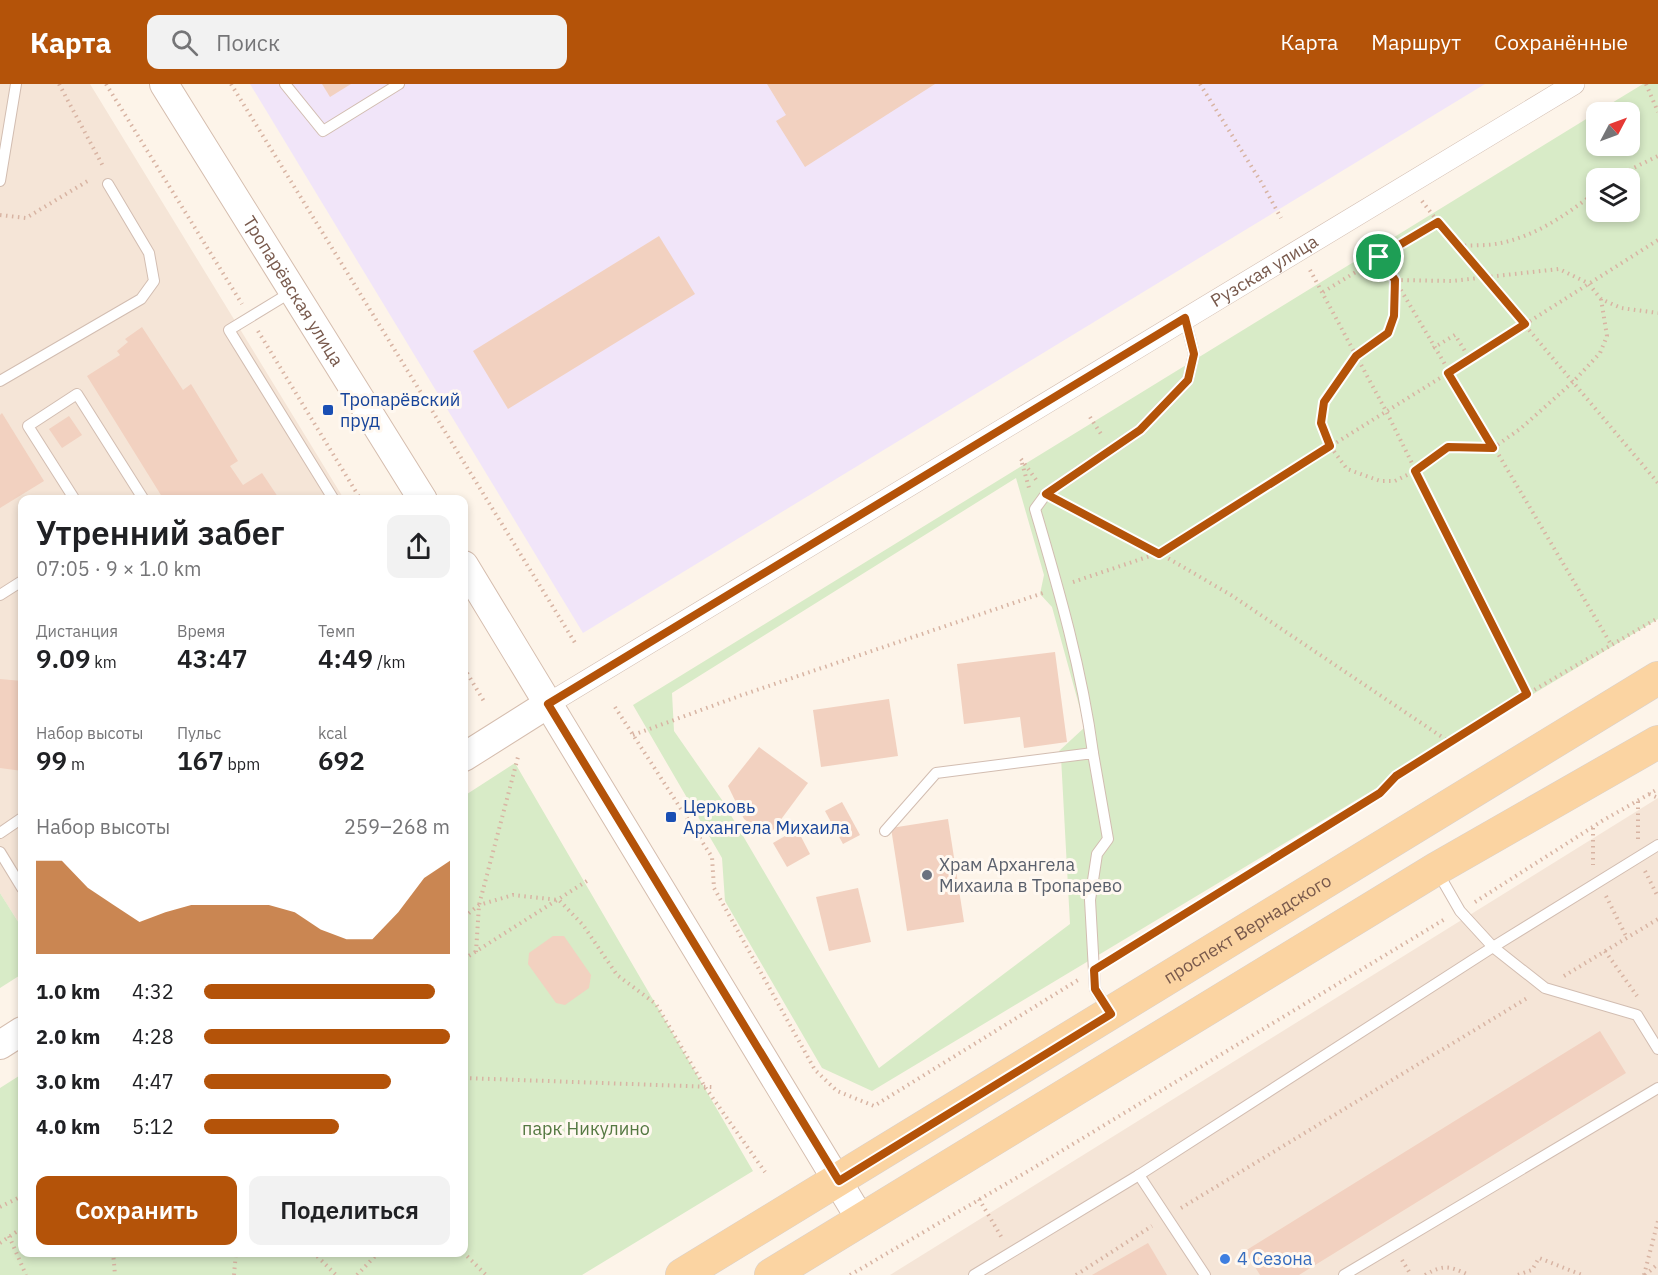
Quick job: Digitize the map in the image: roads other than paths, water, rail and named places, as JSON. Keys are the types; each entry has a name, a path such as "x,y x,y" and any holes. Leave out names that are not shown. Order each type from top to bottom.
{"main road":[{"name":"проспект Вернадского","path":"682,1275 1658,678"},
{"path":"771,1275 1436,869 1658,742"}],"street":[{"name":"Тропарёвская улица","path":"164,84 420,495"},
{"name":"Рузская улица","path":"468,754 1574,84"},
{"path":"468,572 861,1220"},
{"path":"0,1045 18,1034"}],"lane":[{"path":"0,181 16,84"},
{"path":"285,84 323,131 399,84"},
{"path":"0,381 141,299 154,281 148,253 108,184"},
{"path":"293,291 229,330 331,495"},
{"path":"1111,1014 1095,989 1090,900 1097,854 1108,839 1086,702 1058,588 1035,509 1046,494 1140,430 1188,380 1194,354 1185,318"},
{"path":"72,495 27,426 77,394 141,495"},
{"path":"0,595 18,584"},
{"path":"885,831 936,773 1093,753"},
{"path":"0,833 18,821"},
{"path":"974,1275 1139,1175 1493,947 1658,845"},
{"path":"0,852 18,881"},
{"path":"1436,869 1460,911 1493,947 1545,987 1637,1015 1658,1049"},
{"path":"1344,1275 1658,1088"},
{"path":"1139,1175 1205,1275"}],"place":[{"name":"Тропарёвский пруд","path":"328,410"},
{"name":"Церковь Архангела Михаила","path":"671,817"},
{"name":"Храм Архангела Михаила в Тропарево","path":"927,875"},
{"name":"4 Сезона","path":"1225,1259"}],"park label":[{"name":"парк Никулино","path":"586,1129"}]}
